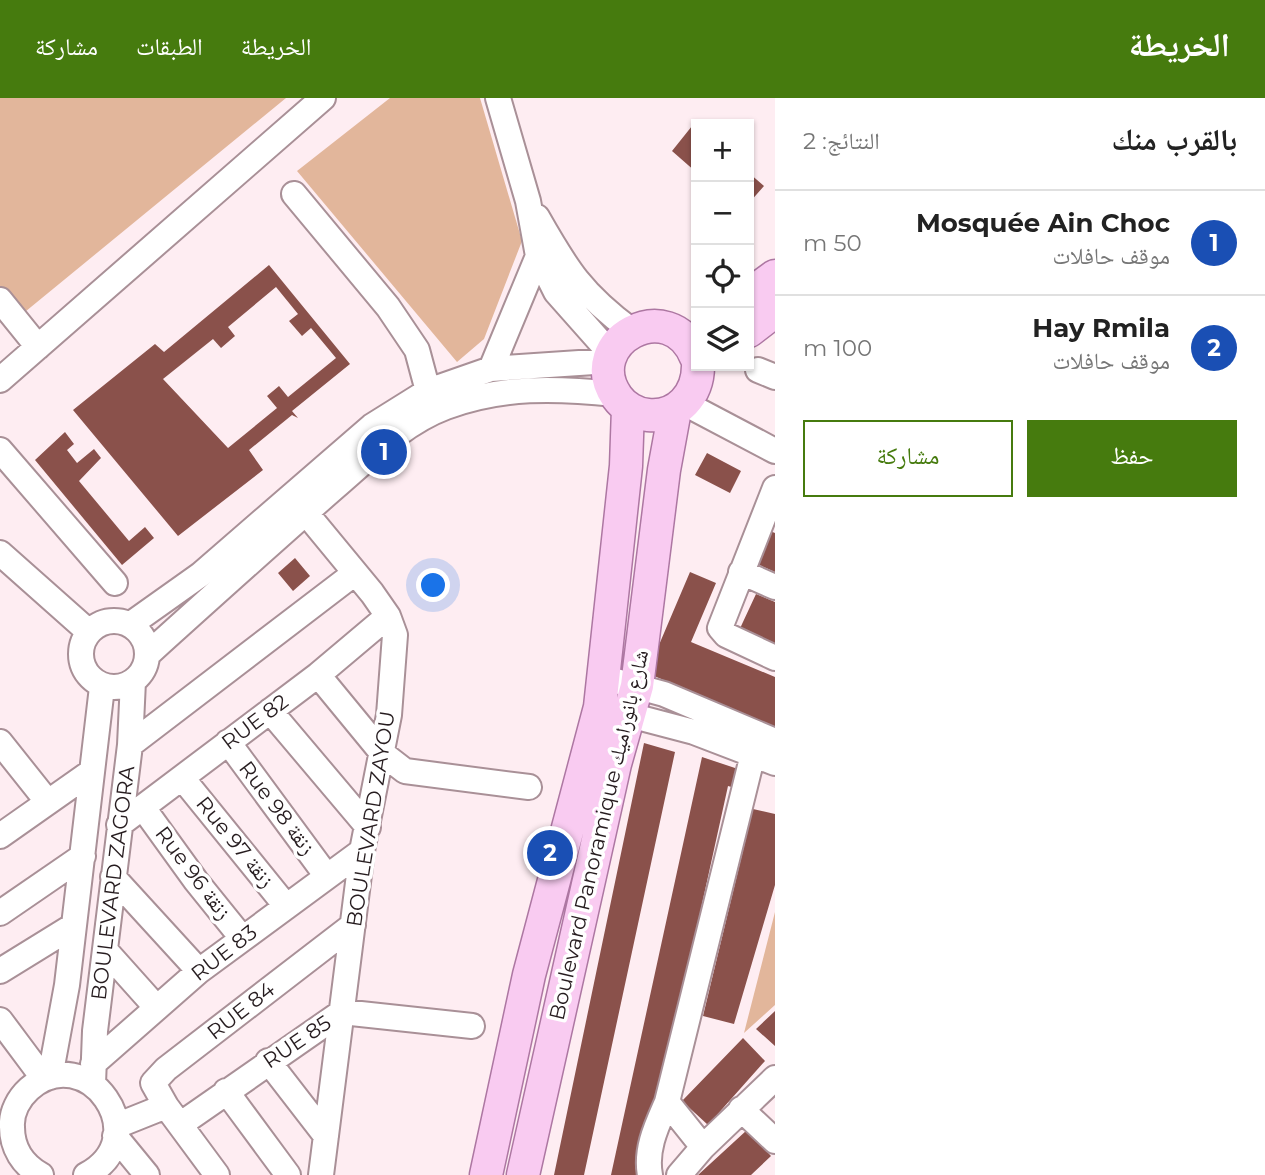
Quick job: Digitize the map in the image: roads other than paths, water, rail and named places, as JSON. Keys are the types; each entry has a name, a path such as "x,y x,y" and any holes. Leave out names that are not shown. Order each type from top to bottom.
{"main road":[{"path":"754,291 775,276"},
{"path":"754,327 775,311"},
{"path":"691,350 660,326 646,326 618,349 610,384 621,401 651,415 680,407 696,386 696,371"},
{"name":"Boulevard Panoramique شارع بانوراميك","path":"486,1175 529,975 602,693 626,466 621,401"},
{"name":"Boulevard Panoramique شارع بانوراميك","path":"523,1175 615,764 634,700 664,470 680,407"}],"street":[{"path":"0,380 323,98"},
{"path":"499,98 528,201 538,256 556,292 618,349"},
{"path":"294,194 387,307 417,350 428,391"},
{"path":"528,201 562,260 597,305 618,349"},
{"path":"491,369 538,256"},
{"path":"0,300 38,347"},
{"path":"147,655 144,637 131,624 110,621 89,632 80,658 88,674 102,687 122,687 134,681 142,670 147,655 299,504 372,426 428,391 491,369 618,349"},
{"path":"131,624 401,431 445,407 514,391 560,388 621,401"},
{"path":"680,407 775,451"},
{"path":"0,450 115,583"},
{"path":"775,488 720,628 726,635 775,657"},
{"name":"BOULEVARD ZAYOU","path":"299,504 388,616 395,635 394,673 383,754 362,851 321,1175"},
{"path":"0,553 89,632"},
{"path":"741,572 775,587"},
{"path":"130,745 355,573"},
{"name":"RUE 82","path":"118,825 144,809 318,675 388,616"},
{"path":"318,675 383,754 405,771 529,787"},
{"name":"BOULEVARD ZAGORA","path":"93,1074 118,825 130,745 134,681"},
{"name":"BOULEVARD ZAGORA","path":"47,1078 66,985 102,687"},
{"path":"602,693 634,700 694,732 764,758 667,1102 653,1133 649,1158 650,1175"},
{"path":"634,700 664,694 775,741"},
{"path":"270,710 368,827"},
{"name":"Rue 98 زنقة","path":"229,742 326,874"},
{"path":"4,757 47,801"},
{"path":"0,836 91,772"},
{"name":"Rue 97 زنقة","path":"183,779 286,906"},
{"name":"Rue 96 زنقة","path":"144,809 195,881 242,937"},
{"name":"RUE 83","path":"93,1074 156,1007 199,971 326,874 362,851"},
{"path":"0,913 83,856"},
{"path":"113,877 199,971"},
{"name":"RUE 84","path":"173,1115 153,1087 166,1069 353,925"},
{"path":"0,971 73,926"},
{"path":"105,950 156,1007"},
{"name":"RUE 85","path":"116,1131 173,1115 226,1091 342,1012 472,1026"},
{"path":"0,1020 47,1078"},
{"path":"268,1061 326,1136"},
{"path":"36,1174 16,1150 7,1114 21,1097 47,1078 93,1074 112,1107 116,1131 147,1175"},
{"path":"679,1175 703,1147 775,1078"},
{"path":"226,1091 288,1175"},
{"path":"667,1102 703,1147"},
{"path":"741,1109 775,1141"},
{"path":"173,1115 217,1175"},
{"path":"86,1175 106,1158 116,1131"}],"place":[{"name":"Mosquée Ain Choc","path":"384,452"},
{"name":"Hay Rmila","path":"550,853"}]}
